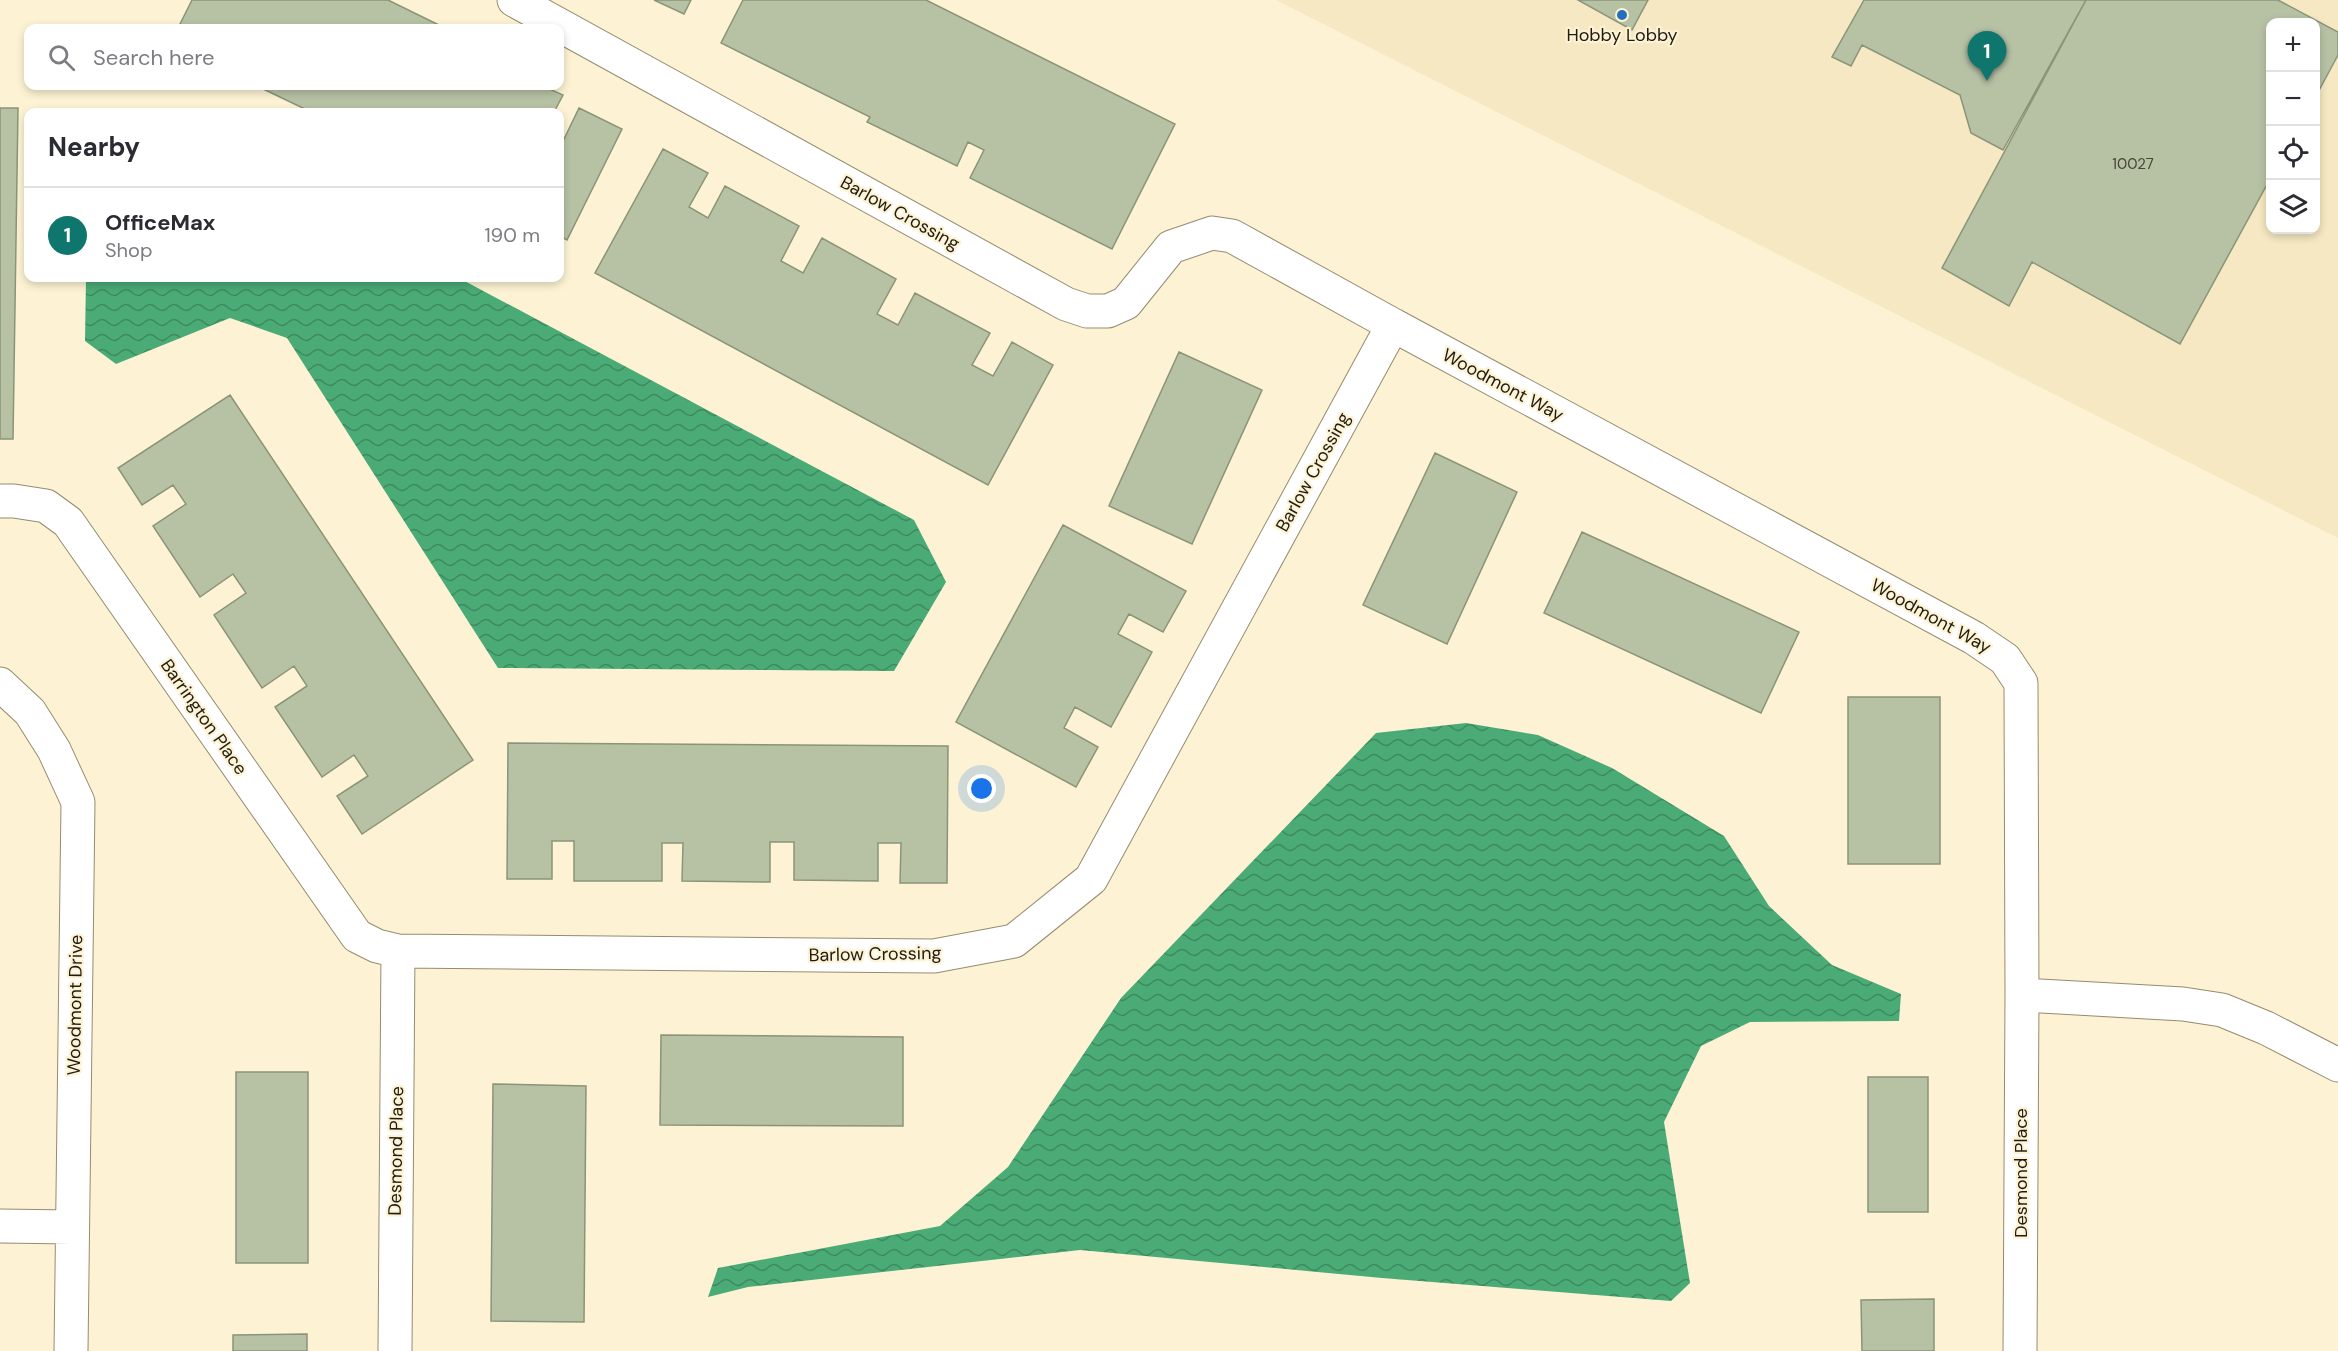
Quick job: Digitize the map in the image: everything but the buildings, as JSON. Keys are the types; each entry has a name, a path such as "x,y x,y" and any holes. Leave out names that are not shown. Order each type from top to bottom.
{"street":[{"name":"Barlow Crossing","path":"514,0 558,24"},
{"name":"Barlow Crossing","path":"398,951 934,956 1014,941 1091,879 1393,325 1232,236 1212,233 1171,247 1126,303 1108,310 1088,310 1066,304 564,28"},
{"name":"Woodmont Way","path":"1393,325 1974,638 2005,658 2021,683 2022,995"},
{"name":"Barrington Place","path":"0,501 46,506 68,522 357,936 378,946 398,951"},
{"name":"Woodmont Drive","path":"0,684 30,712 54,750 78,802 71,1351"},
{"name":"Desmond Place","path":"394,1351 398,951"},
{"name":"Desmond Place","path":"2020,1351 2022,995"},
{"path":"2022,995 2183,1004 2222,1010 2338,1065"},
{"path":"0,1226 72,1227"}],"shaded area":[{"path":"1276,0 2338,0 2338,538"}],"water":[{"path":"86,282 467,282 914,520 946,582 894,671 498,668 287,338 230,318 116,364 85,341"},
{"path":"1466,723 1538,735 1612,768 1724,836 1769,906 1832,965 1901,994 1899,1021 1750,1022 1701,1046 1664,1122 1690,1283 1671,1301 1382,1278 1080,1250 748,1287 708,1297 718,1268 940,1226 1008,1167 1121,998 1376,733"}],"place":[{"name":"Hobby Lobby","path":"1622,15"},
{"name":"OfficeMax","path":"1987,81"}]}
